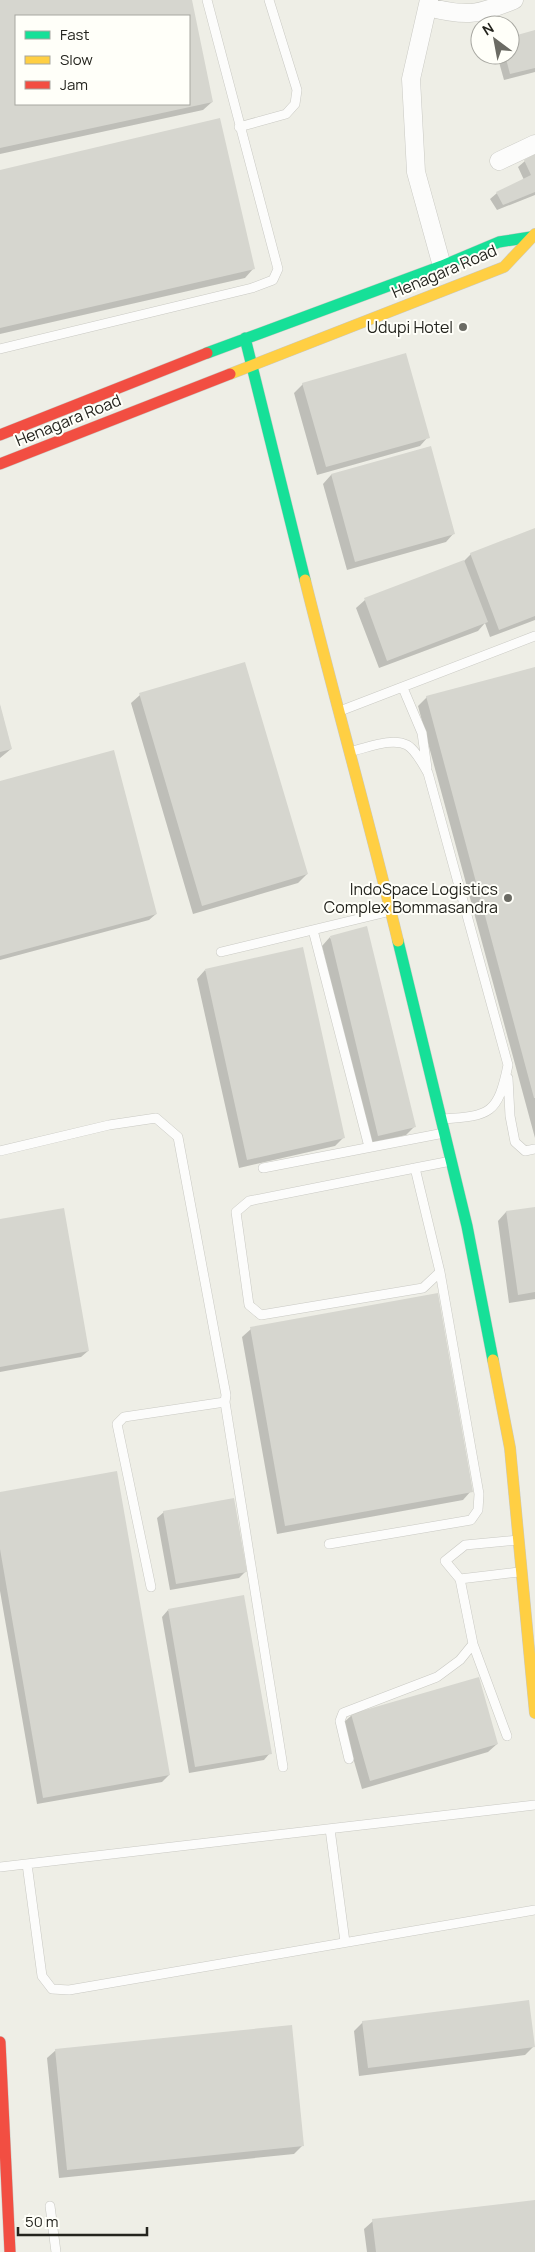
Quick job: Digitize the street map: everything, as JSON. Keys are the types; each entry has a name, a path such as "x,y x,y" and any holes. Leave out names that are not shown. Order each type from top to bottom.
{"street":[{"path":"442,266 416,172 411,79 429,3 457,14 484,12 514,0"},
{"path":"499,161 535,144"},
{"path":"533,235 535,251"},
{"name":"Henagara Road","path":"0,435 246,338 442,266 498,242 533,235"},
{"name":"Henagara Road","path":"0,464 251,364 504,267 533,235"},
{"path":"246,338 338,712 370,823 467,1226 510,1448 535,1713"},
{"path":"0,2042 10,2252"}],"lane":[{"path":"0,349 252,288 273,280 278,269 207,0"},
{"path":"239,127 286,114 295,104 297,90 268,0"},
{"path":"338,712 535,636"},
{"path":"403,688 422,733 428,773 508,1065 510,1116 515,1142 525,1151 535,1150"},
{"path":"349,751 392,742 407,745 416,754 428,773"},
{"path":"221,952 391,911"},
{"path":"313,930 369,1147"},
{"path":"441,1119 475,1117 484,1114 501,1092 508,1065"},
{"path":"0,1151 109,1125 156,1118 178,1137 226,1394 225,1402 283,1767"},
{"path":"263,1168 444,1133"},
{"path":"440,1272 423,1288 261,1315 249,1305 236,1212 249,1201 451,1161"},
{"path":"329,1544 471,1520 478,1510 479,1494 440,1272 416,1168"},
{"path":"151,1587 117,1424 124,1417 225,1402"},
{"path":"507,1736 472,1644 460,1579 445,1561 465,1545 518,1540"},
{"path":"460,1579 506,1575 521,1571"},
{"path":"349,1759 340,1721 343,1713 437,1677 460,1660 472,1644"},
{"path":"0,1868 535,1805"},
{"path":"330,1829 345,1942"},
{"path":"27,1864 42,1976 52,1989 69,1990 535,1910"},
{"path":"50,2206 56,2252"}],"building":[{"path":"0,0 192,0 213,102 0,148"},
{"path":"535,30 535,68 510,74 508,65 520,65 520,34"},
{"path":"220,118 255,269 0,328 0,170"},
{"path":"535,154 535,192 503,205 496,192 531,175 524,160"},
{"path":"406,353 430,438 326,467 302,383"},
{"path":"431,446 455,534 355,562 331,474"},
{"path":"535,528 535,616 499,630 470,553"},
{"path":"464,560 488,622 387,661 364,598"},
{"path":"245,662 308,874 202,906 139,693"},
{"name":"IndoSpace Logistics Complex Bommasandra","path":"535,667 535,1098 534,1098 426,696"},
{"path":"0,704 12,749 0,752"},
{"path":"114,750 157,914 0,956 0,781"},
{"path":"367,926 416,1127 378,1136 330,936"},
{"path":"303,947 345,1138 247,1160 205,969"},
{"path":"535,1207 535,1292 518,1295 506,1211"},
{"path":"64,1208 89,1351 0,1367 0,1219"},
{"path":"438,1293 473,1492 285,1526 250,1327"},
{"path":"117,1471 170,1775 43,1798 0,1549 0,1492"},
{"path":"234,1498 247,1572 176,1584 163,1511"},
{"path":"244,1595 272,1754 195,1767 168,1609"},
{"path":"479,1677 498,1744 370,1781 351,1714"},
{"path":"529,2000 535,2047 368,2068 362,2021"},
{"path":"292,2025 304,2146 67,2170 55,2049"},
{"path":"535,2200 535,2252 376,2252 372,2219"}],"traffic: fast":[{"path":"207,353 442,266 499,242 531,237"},
{"path":"245,338 305,580"},
{"path":"398,941 467,1226 493,1360"}],"traffic: slow":[{"path":"230,374 504,267 535,234"},
{"path":"305,580 398,941"},
{"path":"493,1360 510,1448 535,1713"}],"traffic: jam":[{"path":"0,435 207,353"},
{"path":"0,464 230,374"},
{"path":"0,2042 10,2252"}],"place":[{"name":"Udupi Hotel","path":"463,327"},
{"name":"IndoSpace Logistics Complex Bommasandra","path":"508,898"}]}
